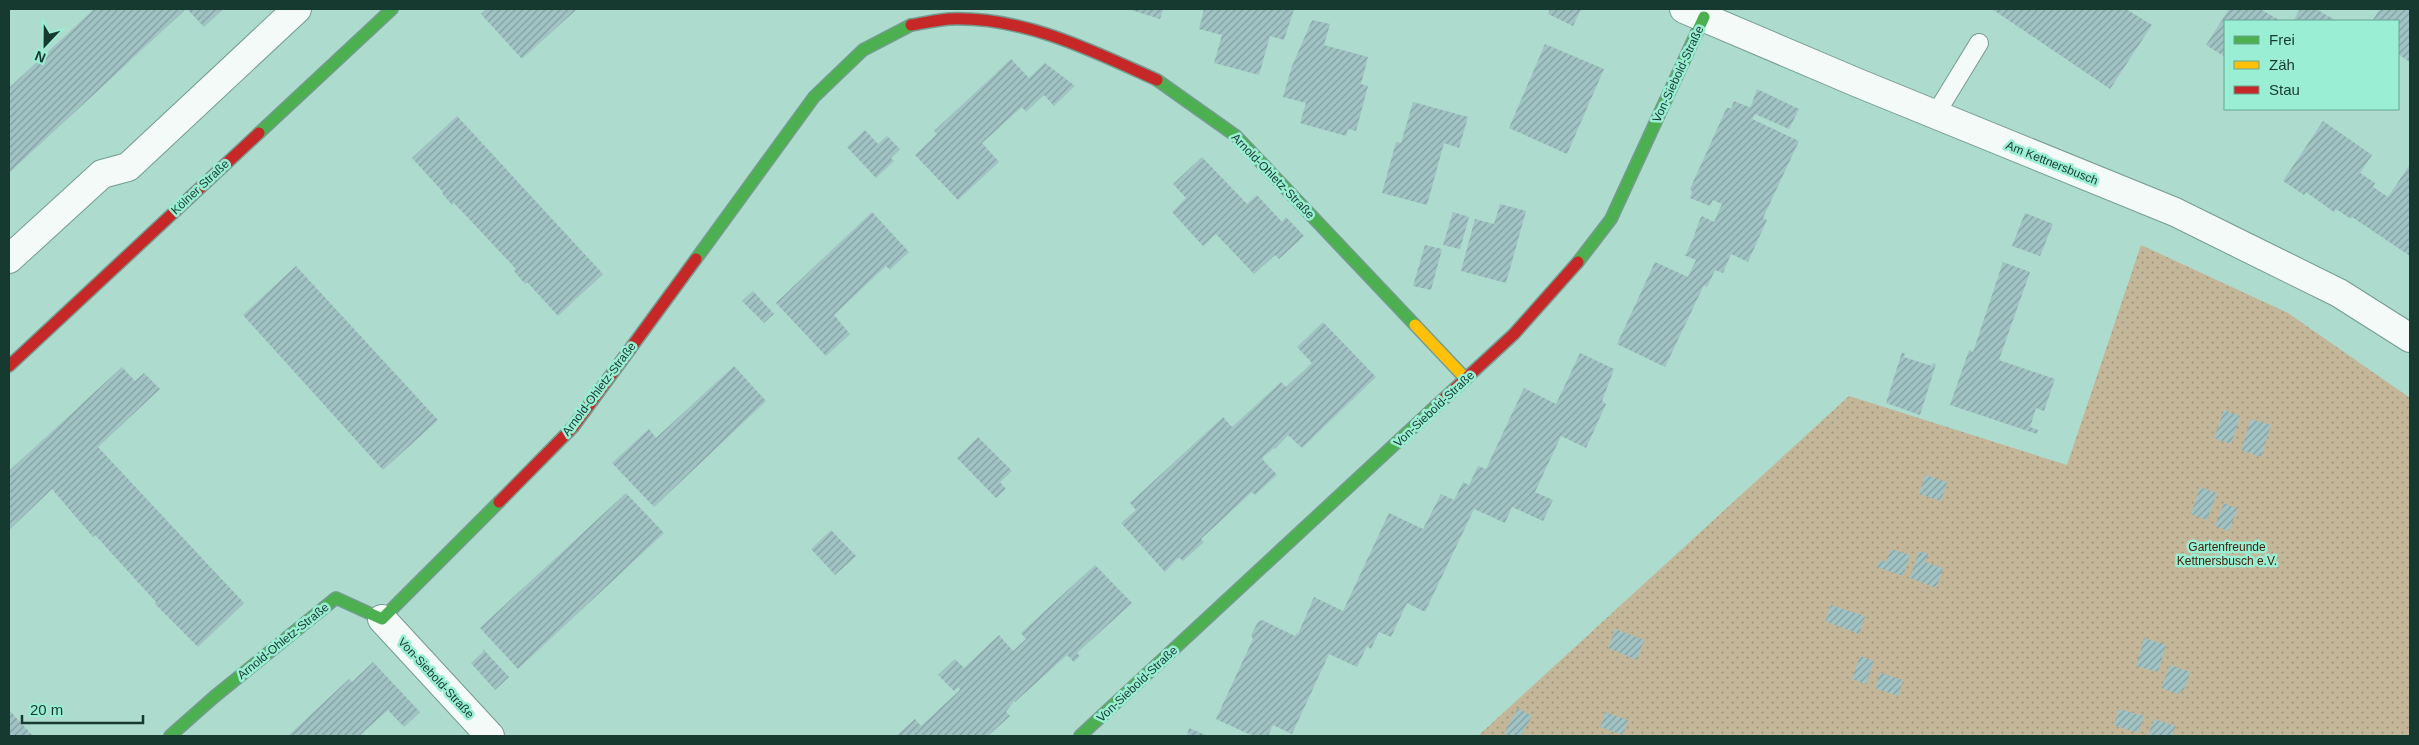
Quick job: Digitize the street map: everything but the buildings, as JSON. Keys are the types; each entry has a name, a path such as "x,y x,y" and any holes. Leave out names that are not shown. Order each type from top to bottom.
{"street":[{"path":"9,259 102,174 128,168 297,9"},
{"name":"Kölner Straße","path":"9,366 392,9"},
{"name":"Am Kettnersbusch","path":"1694,13 1935,115 2175,212 2339,293 2410,338"},
{"name":"Von-Siebold-Straße","path":"1080,736 1514,334 1564,280 1611,219 1694,13"},
{"name":"Arnold-Ohletz-Straße","path":"170,736 214,697 336,598 382,619 573,427 814,98 863,50 908,26 950,14 1005,23 1057,36 1164,83 1236,136 1466,379"},
{"name":"Von-Siebold-Straße","path":"382,619 490,736"}],"lane":[{"path":"1935,115 1979,43"}],"green space":[{"name":"Gartenfreunde Kettnersbusch e.V.","path":"2141,245 2288,313 2410,398 2410,736 1478,736 1849,396 2067,465"}],"traffic: fast":[{"path":"259,133 392,9"},
{"path":"1578,262 1611,219 1704,17"},
{"path":"696,259 814,97 863,50 911,25"},
{"path":"1157,80 1236,136 1415,325"},
{"path":"1080,736 1436,406"},
{"path":"170,736 214,697 336,598 382,619 499,502"}],"traffic: slow":[{"path":"1415,325 1466,379"}],"traffic: jam":[{"path":"911,25 949,19 1003,23 1030,29 1107,57 1157,80"},
{"path":"9,366 259,133"},
{"path":"499,502 573,427 696,259"},
{"path":"1436,406 1514,334 1578,262"}]}
